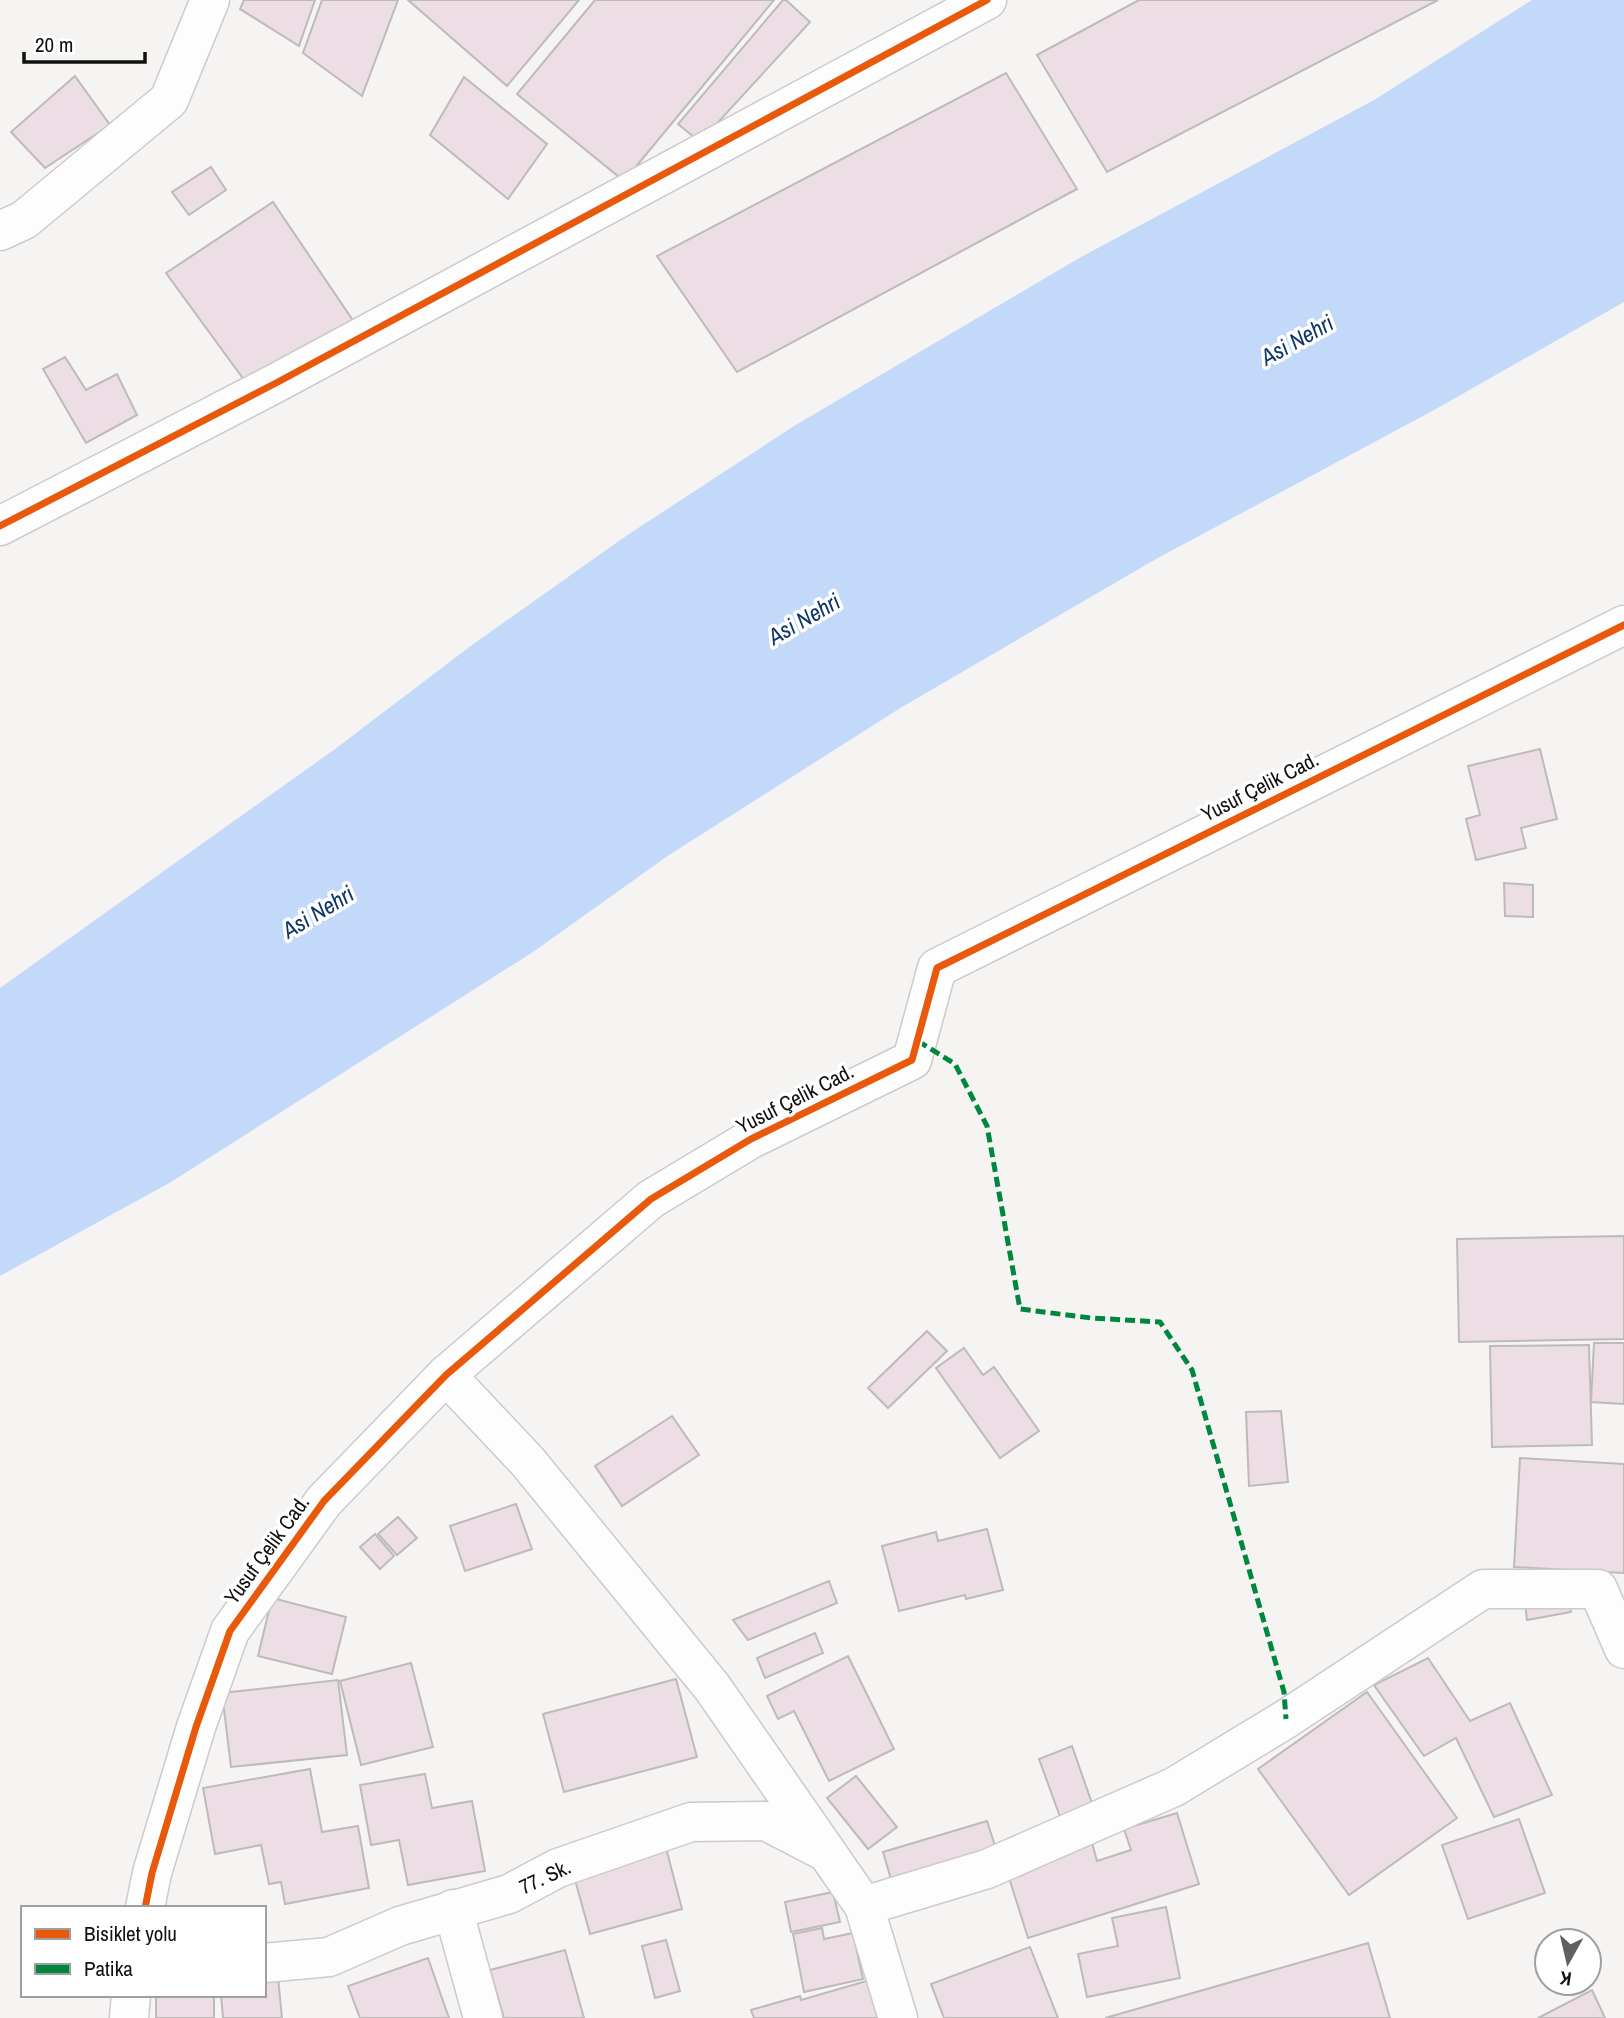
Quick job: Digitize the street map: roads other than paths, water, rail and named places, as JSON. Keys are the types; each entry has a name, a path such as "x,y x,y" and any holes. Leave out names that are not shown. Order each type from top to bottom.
{"street":[{"path":"0,231 24,220 169,100 210,0"},
{"path":"0,526 276,383 987,0"},
{"name":"Yusuf Çelik Cad.","path":"145,1906 152,1873 196,1727 230,1631 324,1501 446,1375 651,1199 751,1139 912,1060 937,968 1624,625"},
{"path":"446,1375 528,1462 712,1687 864,1906 898,2018"},
{"path":"864,1906 987,1869 1174,1787 1286,1719 1483,1589 1598,1589 1624,1649"},
{"name":"77. Sk.","path":"266,1963 329,1957 400,1926 509,1894 558,1868 691,1822 766,1821 824,1851"},
{"path":"453,1909 483,2018"},
{"path":"129,2018 131,1997"}],"water":[{"name":"Asi Nehri","path":"1532,0 1624,0 1624,302 1436,409 1156,559 902,707 669,855 533,952 171,1182 0,1276 0,988 335,749 472,645 626,536 794,426 1081,257 1374,100"}]}
